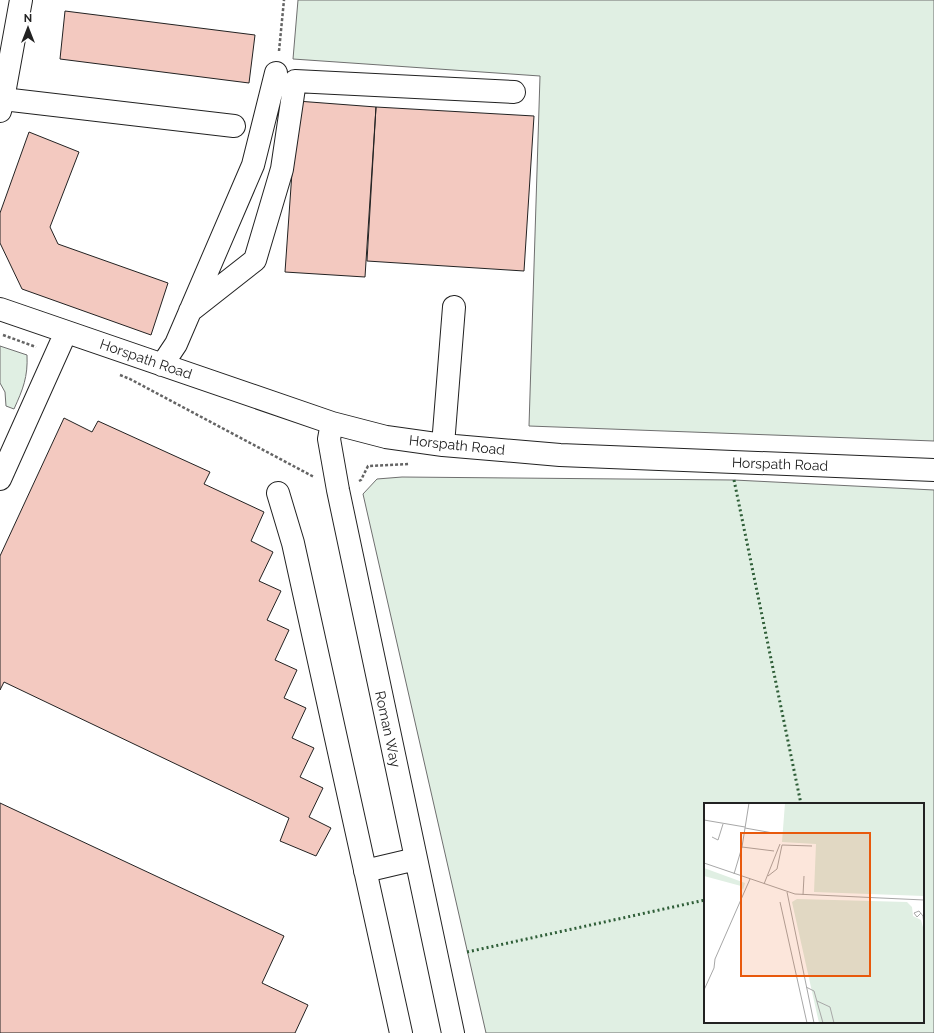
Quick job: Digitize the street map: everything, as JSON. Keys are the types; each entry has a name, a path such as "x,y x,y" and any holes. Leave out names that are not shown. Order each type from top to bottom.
{"street":[{"path":"21,0 2,105 234,126"},
{"path":"162,365 176,344 253,165 276,73"},
{"path":"190,311 255,260 282,168 295,81 514,92"},
{"path":"443,445 454,307"},
{"name":"Horspath Road","path":"0,309 332,423 386,436 443,445 560,455 934,470"},
{"path":"0,479 66,332"},
{"name":"Roman Way","path":"332,423 329,439 335,475 453,1033"},
{"path":"278,493 293,543 401,1033"},
{"path":"365,871 416,859"}],"path":[{"path":"280,44 284,0"},
{"path":"0,334 20,341"}],"green space":[{"path":"298,0 934,0 934,441 529,426 540,76 293,59"},
{"path":"0,346 27,355 27,370 24,383 14,409 6,406 5,392 0,383"},
{"path":"402,477 734,480 934,490 934,1033 486,1033 363,494 377,479"}],"building":[{"path":"65,11 255,35 249,83 60,59"},
{"path":"297,101 376,107 365,277 285,272"},
{"path":"376,107 534,116 524,271 367,261"},
{"path":"29,132 79,152 50,227 58,244 168,283 151,335 22,289 0,243 0,213"},
{"path":"64,418 92,432 98,421 210,472 204,484 264,512 251,541 273,552 259,581 281,591 267,620 289,630 275,660 297,670 284,698 306,708 292,738 314,748 300,777 323,788 309,817 331,828 316,856 280,841 289,818 4,682 0,690 0,556"},
{"path":"0,803 284,936 262,983 308,1005 295,1033 0,1033"}],"hedge":[{"path":"734,480 801,803"},
{"path":"467,952 704,900"}]}
